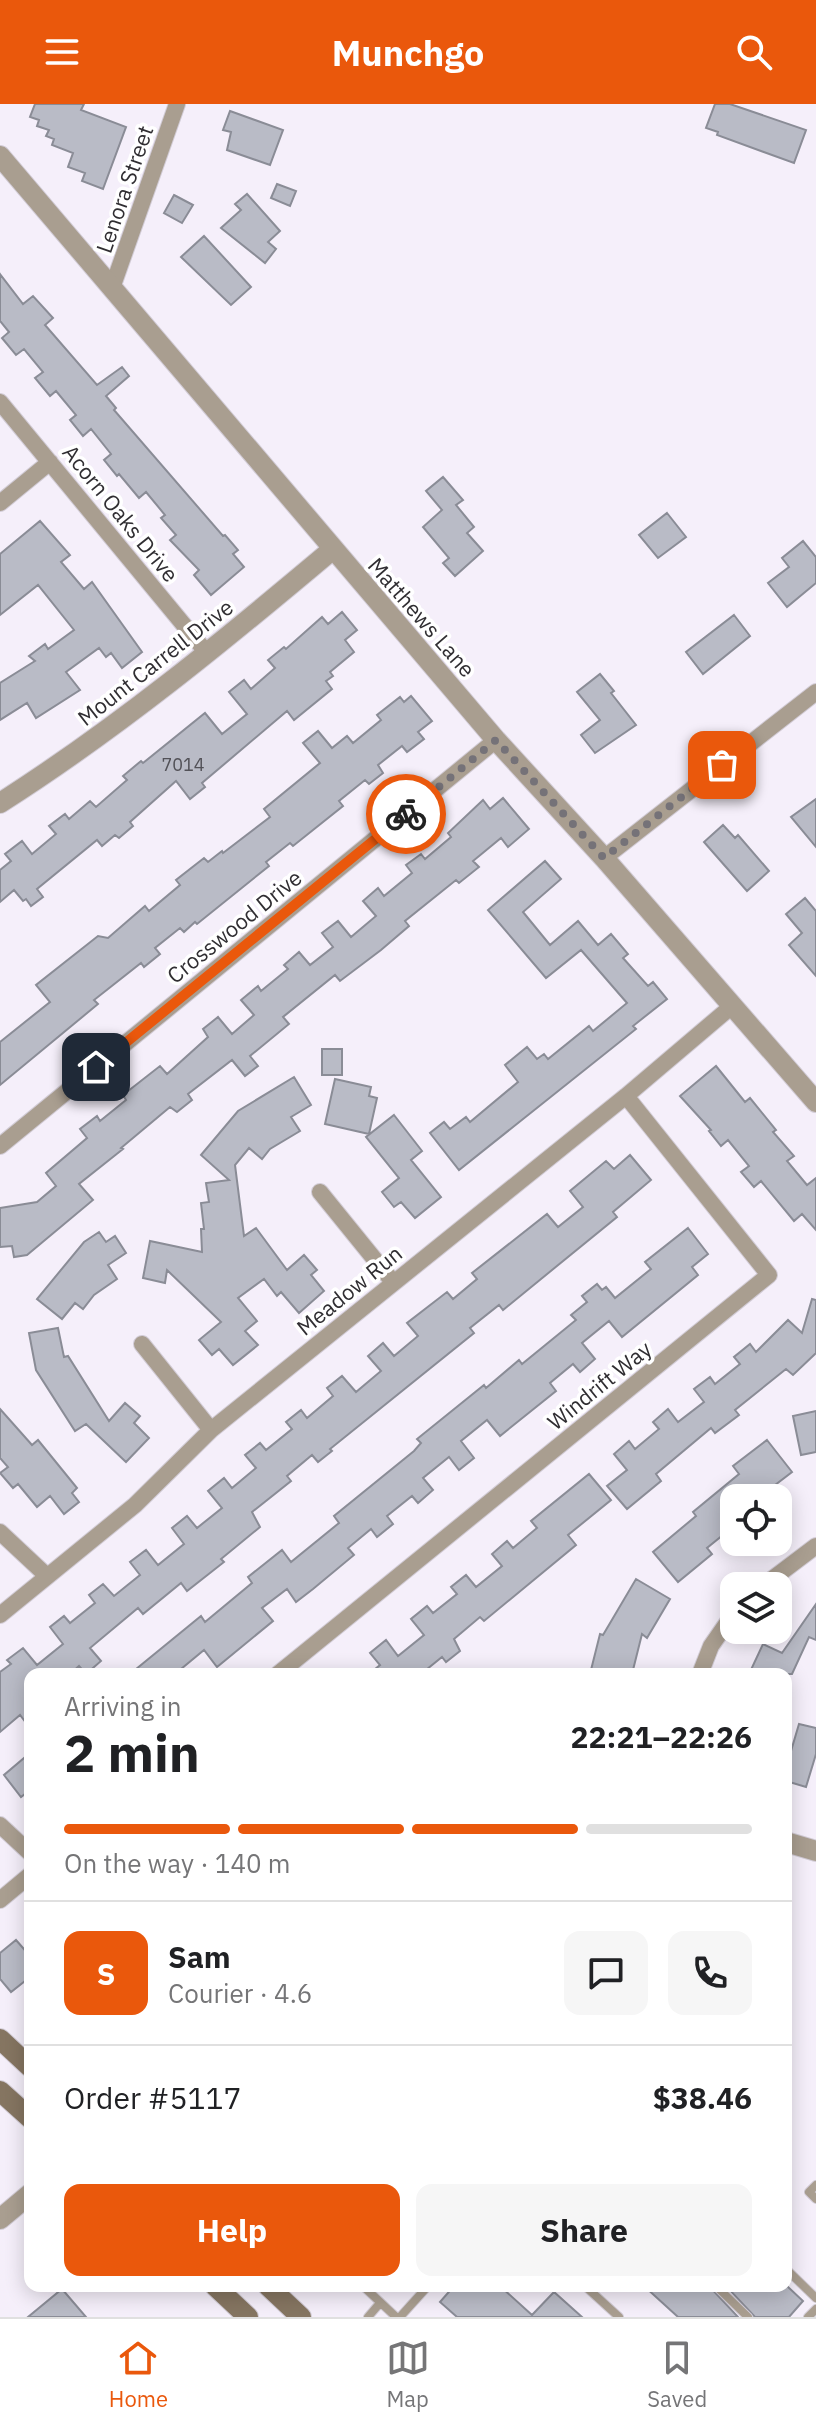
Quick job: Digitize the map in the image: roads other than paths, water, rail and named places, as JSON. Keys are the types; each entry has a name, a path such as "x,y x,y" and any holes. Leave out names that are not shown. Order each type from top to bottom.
{"main road":[{"path":"0,2039 24,2061"},
{"path":"0,2091 24,2113"},
{"path":"221,2292 248,2317"},
{"path":"274,2292 301,2317"}],"street":[{"name":"Lenora Street","path":"112,288 177,104"},
{"name":"Matthews Lane","path":"0,156 496,740 604,858 816,1102"},
{"name":"Acorn Oaks Drive","path":"0,402 207,653"},
{"path":"0,503 50,462"},
{"name":"Mount Carrell Drive","path":"0,803 98,738 333,549"},
{"path":"604,858 816,692"},
{"name":"Crosswood Drive","path":"0,1146 496,740"},
{"name":"Meadow Run","path":"0,1615 135,1505 211,1430 626,1096 732,1006"},
{"name":"Windrift Way","path":"285,1668 769,1275 626,1096"},
{"path":"320,1192 393,1282"},
{"path":"142,1344 211,1430"},
{"path":"0,1532 47,1576"},
{"path":"782,1572 816,1546"},
{"path":"702,1668 720,1633"},
{"path":"0,1825 24,1847"},
{"path":"792,1844 816,1851"},
{"path":"0,1900 24,1880"},
{"path":"0,2219 24,2199"}],"lane":[{"path":"816,2185 809,2192 816,2199"},
{"path":"792,2275 816,2298"},
{"path":"369,2292 398,2317 422,2292"},
{"path":"592,2292 619,2317"},
{"path":"722,2292 748,2317"},
{"path":"368,2317 380,2303"},
{"path":"808,2317 816,2309"}]}
